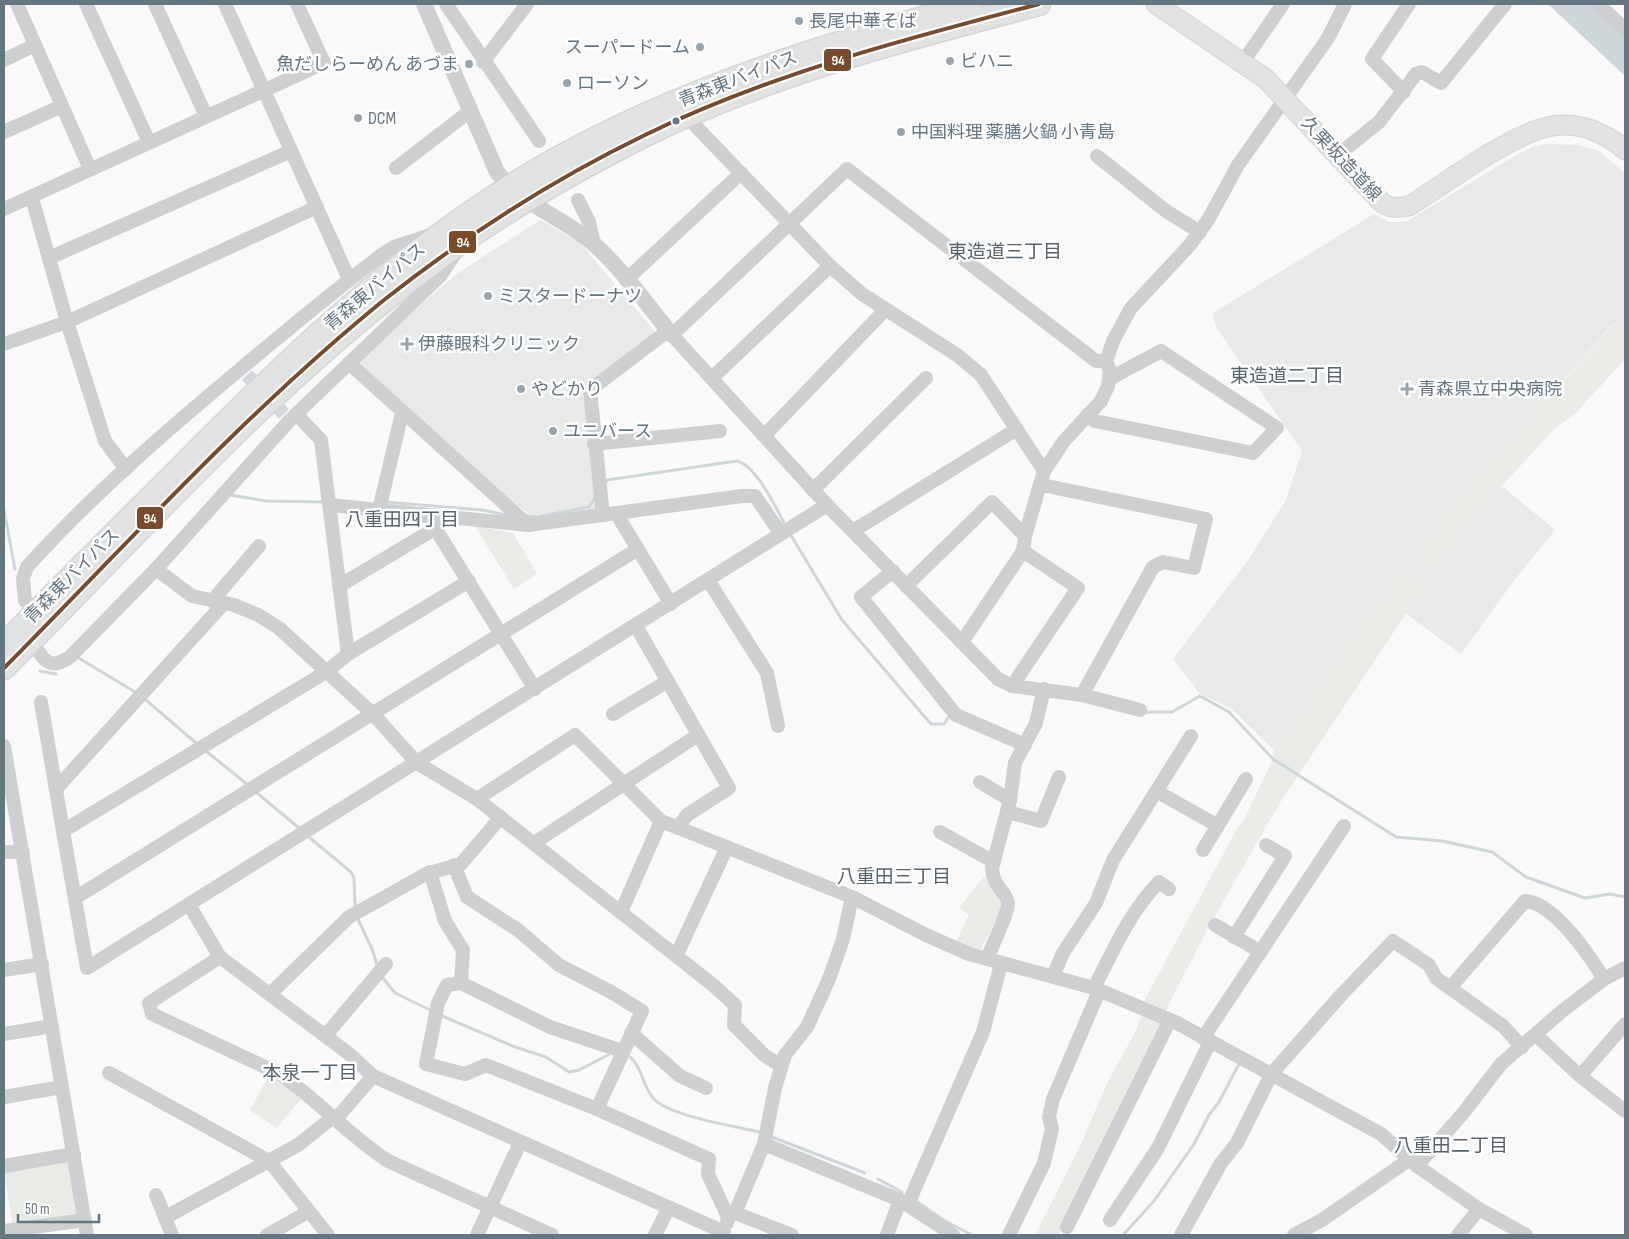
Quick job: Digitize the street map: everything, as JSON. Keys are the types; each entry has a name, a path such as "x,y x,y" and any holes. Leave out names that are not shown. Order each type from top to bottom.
{"highway":[{"name":"青森東バイパス","path":"4,668 30,629 264,384 352,304 450,238 509,187 594,140 667,106 740,77 819,49 972,4"},
{"name":"青森東バイパス","path":"450,238 527,201 636,140 686,116 748,90 836,60 1039,4"},
{"name":"青森東バイパス","path":"4,644 30,629"}],"main road":[{"name":"久栗坂造道線","path":"1156,4 1266,79 1381,202 1388,207 1409,206 1529,134 1551,126 1571,126 1606,134 1625,150"}],"street":[{"path":"17,4 90,169"},
{"path":"86,4 149,142"},
{"path":"155,4 206,116"},
{"path":"225,4 265,89 349,279"},
{"path":"4,210 324,63 297,4"},
{"path":"424,4 497,172 509,187 527,201 594,244 670,333 827,506 998,679 1012,686 1082,695 1140,710"},
{"path":"483,62 527,4"},
{"path":"1243,62 1283,4"},
{"path":"962,642 1023,551 1025,536 1043,478 1064,441 1100,401 1109,379 1110,371 1106,361 1114,339 1131,308 1200,232 1238,165 1328,38 1345,4"},
{"path":"1404,92 1372,59 1409,4"},
{"path":"1338,155 1379,122 1416,74 1422,72 1440,83 1505,4"},
{"path":"1598,4 1625,29"},
{"path":"449,5 483,62 539,141"},
{"path":"4,60 35,46"},
{"path":"4,132 62,106"},
{"path":"396,168 470,111"},
{"path":"686,116 830,266 862,294 957,355 981,375 1017,429 1043,478 1206,519 1194,568 1163,562 1153,567 1082,695"},
{"path":"49,258 291,151"},
{"path":"1097,156 1166,211 1200,232"},
{"path":"671,604 638,549 609,514 594,444 590,390 670,333 789,225 847,169 1096,361 1106,361"},
{"path":"626,280 741,173"},
{"path":"32,198 67,322 105,440 126,469"},
{"path":"578,200 589,222 594,244"},
{"path":"4,344 67,322 317,207"},
{"path":"450,238 452,260 440,276 379,332 349,364 290,416 156,569 70,657 60,664 53,665 44,661 30,629 23,578 27,567 126,469 244,372 289,326 349,279 394,247 450,238"},
{"path":"712,378 830,266"},
{"path":"764,436 885,310"},
{"path":"1086,415 1095,421 1253,453 1277,428 1160,351 1109,379"},
{"path":"349,364 528,525"},
{"path":"813,490 926,378"},
{"path":"379,510 402,413"},
{"path":"290,416 321,440 348,654"},
{"path":"853,531 1017,429"},
{"path":"594,444 720,431"},
{"path":"330,504 528,525 755,496 781,534"},
{"path":"906,586 992,502 1025,536"},
{"path":"41,702 87,968 827,506"},
{"path":"428,515 535,689"},
{"path":"339,586 436,528"},
{"path":"56,789 218,602 259,546"},
{"path":"75,898 638,549"},
{"path":"1012,686 1078,588 1023,551"},
{"path":"156,569 192,596 258,614 279,628 373,714 417,763 477,799 501,817 676,954 735,1005 734,1025 764,1055 781,1066"},
{"path":"893,571 861,597 956,715 1025,744"},
{"path":"708,580 767,672 778,726"},
{"path":"64,831 326,672 348,654 468,581"},
{"path":"636,626 729,788 687,815 678,828"},
{"path":"613,714 668,680"},
{"path":"986,959 1007,912 1008,902 993,879 994,862 1009,806 1015,763 1036,723 1044,689"},
{"path":"477,799 575,735 661,821 852,896 926,935 986,959 1053,976 1096,990 1170,1020 1272,1073 1381,1134 1413,1162 1479,1209 1526,1235"},
{"path":"534,843 698,735"},
{"path":"1053,976 1063,953 1096,903 1113,860 1191,736"},
{"path":"4,746 87,1235"},
{"path":"980,782 1009,806 1041,821 1059,777"},
{"path":"1203,850 1246,779"},
{"path":"1156,790 1218,826"},
{"path":"271,993 350,917 430,872 461,864 501,817"},
{"path":"621,912 661,821"},
{"path":"1110,1220 1158,1148 1207,1040 1261,952 1344,826"},
{"path":"940,832 994,862"},
{"path":"1234,936 1285,856 1266,845"},
{"path":"676,954 727,847"},
{"path":"4,852 23,852"},
{"path":"454,866 467,897 518,930 559,965 611,992 642,1011 597,1109"},
{"path":"430,872 445,922 463,950 461,983"},
{"path":"1009,1235 1044,1163 1052,1128 1049,1117 1053,1099 1096,990 1124,927 1145,896 1159,882 1169,889"},
{"path":"189,906 220,957 271,993 373,1076 723,1234 764,1144 785,1055 807,1027 829,979 843,939 852,896"},
{"path":"1450,988 1525,901 1535,902 1577,938 1604,979"},
{"path":"1216,925 1261,952"},
{"path":"1180,1235 1221,1163 1236,1143 1272,1073 1343,993 1393,942 1429,965 1436,978 1503,1026 1522,1047"},
{"path":"220,957 149,1004 152,1014 280,1074 335,1118 365,1146 388,1161 552,1235"},
{"path":"4,970 42,964"},
{"path":"325,1036 386,964"},
{"path":"887,1235 983,1032 1001,964"},
{"path":"1294,1235 1322,1220 1413,1162 1464,1112 1501,1064 1536,1036 1561,1012 1604,979 1625,968"},
{"path":"622,1051 550,1026 461,983 447,986 438,1003 426,1064 465,1074 486,1065 597,1109 709,1159 708,1174 732,1215 792,1235"},
{"path":"1067,1227 1170,1020"},
{"path":"1580,1076 1625,1024"},
{"path":"4,1034 52,1026"},
{"path":"631,1033 680,1076 706,1088"},
{"path":"1536,1036 1580,1076 1625,1111"},
{"path":"110,1073 269,1162 328,1235"},
{"path":"166,1217 298,1145 335,1118 373,1076"},
{"path":"4,1098 62,1087"},
{"path":"477,1235 520,1142"},
{"path":"764,1144 904,1202 953,1235"},
{"path":"4,1166 74,1154"},
{"path":"156,1195 172,1235"},
{"path":"655,1235 668,1208"},
{"path":"1458,1235 1479,1209"},
{"path":"267,1235 308,1212"},
{"path":"4,1231 85,1220"}],"shaded area":[{"path":"1548,4 1590,4 1625,35 1625,76"},
{"name":"青森県立中央病院","path":"1547,144 1579,145 1599,151 1625,173 1625,319 1619,325 1615,322 1481,472 1413,554 1434,571 1502,486 1555,530 1513,582 1461,654 1405,613 1427,582 1375,606 1274,750 1231,708 1200,694 1173,659 1249,559 1286,500 1302,451 1216,327 1213,313 1374,214 1389,222 1407,221 1515,156 1532,147"},
{"path":"540,220 580,243 656,333 583,388 597,510 535,519 483,478 358,367 358,358 458,273"},
{"path":"1625,319 1625,359 1575,414 1555,428 1502,486 1434,571 1413,554 1481,472 1616,322 1620,325"},
{"path":"475,526 513,533 537,574 514,589"},
{"path":"1406,567 1427,582 1281,801 1208,928 1165,1012 1144,1001 1238,827 1244,820 1271,763 1274,750 1375,606"},
{"path":"984,876 998,897 1002,909 979,953 956,942 969,915 959,908"},
{"path":"1142,1013 1162,1023 1059,1235 1035,1235 1081,1144 1108,1081 1136,1031"},
{"path":"268,1077 284,1084 301,1099 277,1128 250,1110"},
{"path":"65,1161 69,1166 78,1215 12,1223 4,1170"}],"waterway":[{"path":"604,485 607,480 737,461 744,464 758,479 772,499 786,527"},
{"path":"230,495 266,501 324,502"},
{"path":"524,516 537,517 589,507 596,496"},
{"path":"385,502 482,510 511,516"},
{"path":"4,510 15,569"},
{"path":"789,532 842,620 931,724 944,724 950,715"},
{"path":"77,657 135,692"},
{"path":"40,671 56,674"},
{"path":"1144,712 1172,712 1200,696 1229,712 1273,759 1396,837 1442,841 1492,852 1526,877 1585,898 1610,894 1625,897"},
{"path":"146,700 196,743"},
{"path":"206,751 248,785"},
{"path":"257,793 299,828"},
{"path":"310,838 351,872 354,878 355,906"},
{"path":"357,917 372,949 378,968"},
{"path":"382,977 395,993 430,1010"},
{"path":"440,1015 515,1047 546,1057 569,1072 579,1070 608,1055"},
{"path":"627,1055 639,1069 649,1093 661,1104 687,1115 759,1132"},
{"path":"1123,1235 1154,1201 1194,1144 1239,1064"},
{"path":"772,1137 865,1173"},
{"path":"878,1179 902,1192"},
{"path":"916,1201 945,1221 972,1235"}],"tunnel":[{"path":"247,375 284,414"}],"transit line":[{"name":"94","path":"4,668 189,479 284,387 384,300 415,276 510,210 610,152 692,113 740,94 789,76 888,45 1039,4"}],"place":[{"name":"長尾中華そば","path":"799,21"},
{"name":"スーパードーム","path":"700,47"},
{"name":"ビハニ","path":"950,61"},
{"name":"魚だしらーめん あづま","path":"469,64"},
{"name":"ローソン","path":"567,83"},
{"name":"DCM","path":"358,118"},
{"name":"中国料理 薬膳火鍋 小青島","path":"901,132"},
{"name":"ミスタードーナツ","path":"488,296"},
{"name":"伊藤眼科クリニック","path":"407,344"},
{"name":"やどかり","path":"521,389"},
{"name":"青森県立中央病院","path":"1407,389"},
{"name":"ユニバース","path":"553,431"}],"district":[{"name":"東造道三丁目","path":"1005,252"},
{"name":"東造道二丁目","path":"1287,376"},
{"name":"八重田四丁目","path":"402,520"},
{"name":"八重田三丁目","path":"894,877"},
{"name":"本泉一丁目","path":"310,1073"},
{"name":"八重田二丁目","path":"1451,1146"}]}
